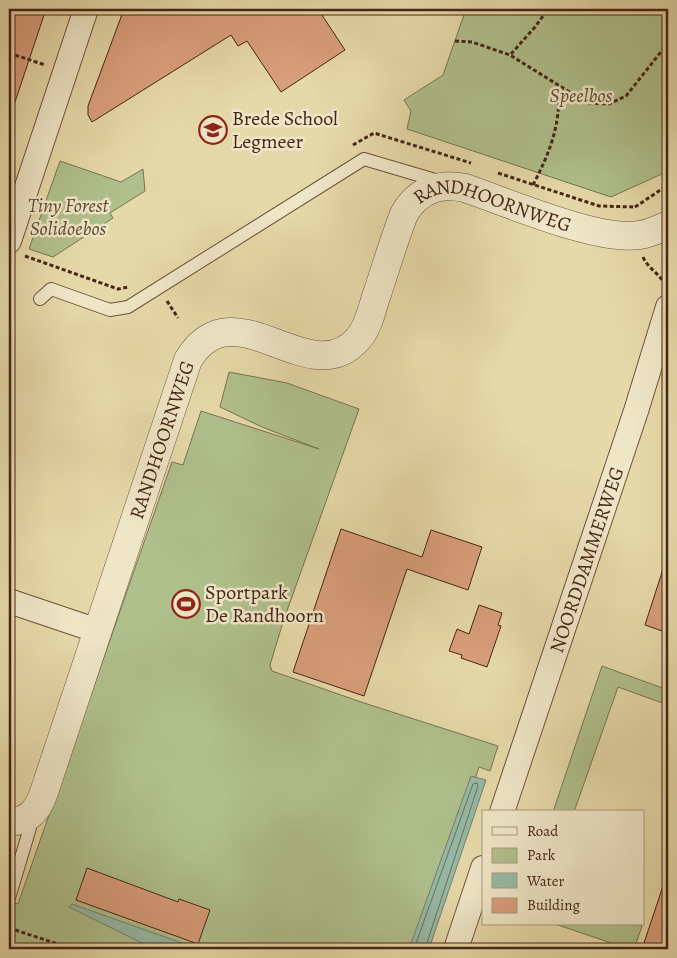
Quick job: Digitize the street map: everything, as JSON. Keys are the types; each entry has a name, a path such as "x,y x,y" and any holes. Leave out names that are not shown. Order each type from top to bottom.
{"street":[{"path":"9,240 86,9"},
{"name":"RANDHOORNWEG","path":"17,820 37,809 43,795 188,360 194,351 213,335 232,331 250,334 317,356 335,354 346,349 364,331 400,225 409,205 424,192 449,185 464,188 599,232 640,235 668,225"},
{"name":"NOORDDAMMERWEG","path":"503,810 636,411 668,307"},
{"path":"9,601 98,631"},
{"path":"456,949 482,871"}],"lane":[{"path":"40,298 51,289 110,310 128,307 364,159 449,185"},
{"path":"9,898 30,828 17,820"}],"path":[{"path":"510,55 548,9"},
{"path":"455,41 472,42 510,55 586,103 610,104 626,96 668,43"},
{"path":"9,53 65,72"},
{"path":"534,185 549,154 558,127 559,86"},
{"path":"634,207 668,185"},
{"path":"9,928 73,949"}],"green space":[{"name":"Speelbos","path":"466,9 668,9 668,164 664,173 611,197 407,129 411,111 404,100 443,75"},
{"name":"Tiny Forest Solidoebos","path":"60,161 121,182 143,169 145,191 110,213 113,218 53,257 29,249"},
{"name":"Sportpark De Randhoorn","path":"229,372 287,383 359,409 283,622 270,665 272,671 498,746 490,771 479,767 419,949 9,949 9,901 18,904 172,462 183,465 201,411 319,449 262,427 220,407"},
{"path":"602,666 668,690 668,705 618,687 575,810 554,810"},
{"path":"561,926 642,926 634,949 629,949"}],"water":[{"path":"471,776 486,780 429,949 409,949"},
{"path":"72,904 199,949 154,949 69,907"}],"building":[{"path":"12,9 46,9 12,111 9,110 9,19"},
{"path":"124,9 318,9 345,50 281,92 247,41 238,46 231,35 92,122 88,115 88,106"},
{"path":"341,529 422,557 431,530 482,547 468,590 407,569 364,696 293,672"},
{"path":"665,563 668,564 668,622 665,632 645,625"},
{"path":"479,605 502,613 498,625 501,626 487,667 461,658 462,655 449,651 457,629 469,634"},
{"path":"87,868 178,902 179,899 210,910 198,944 76,900"},
{"path":"665,880 668,881 668,949 642,949"}],"place":[{"name":"Brede School Legmeer","path":"213,130"},
{"name":"Sportpark De Randhoorn","path":"186,604"}]}
